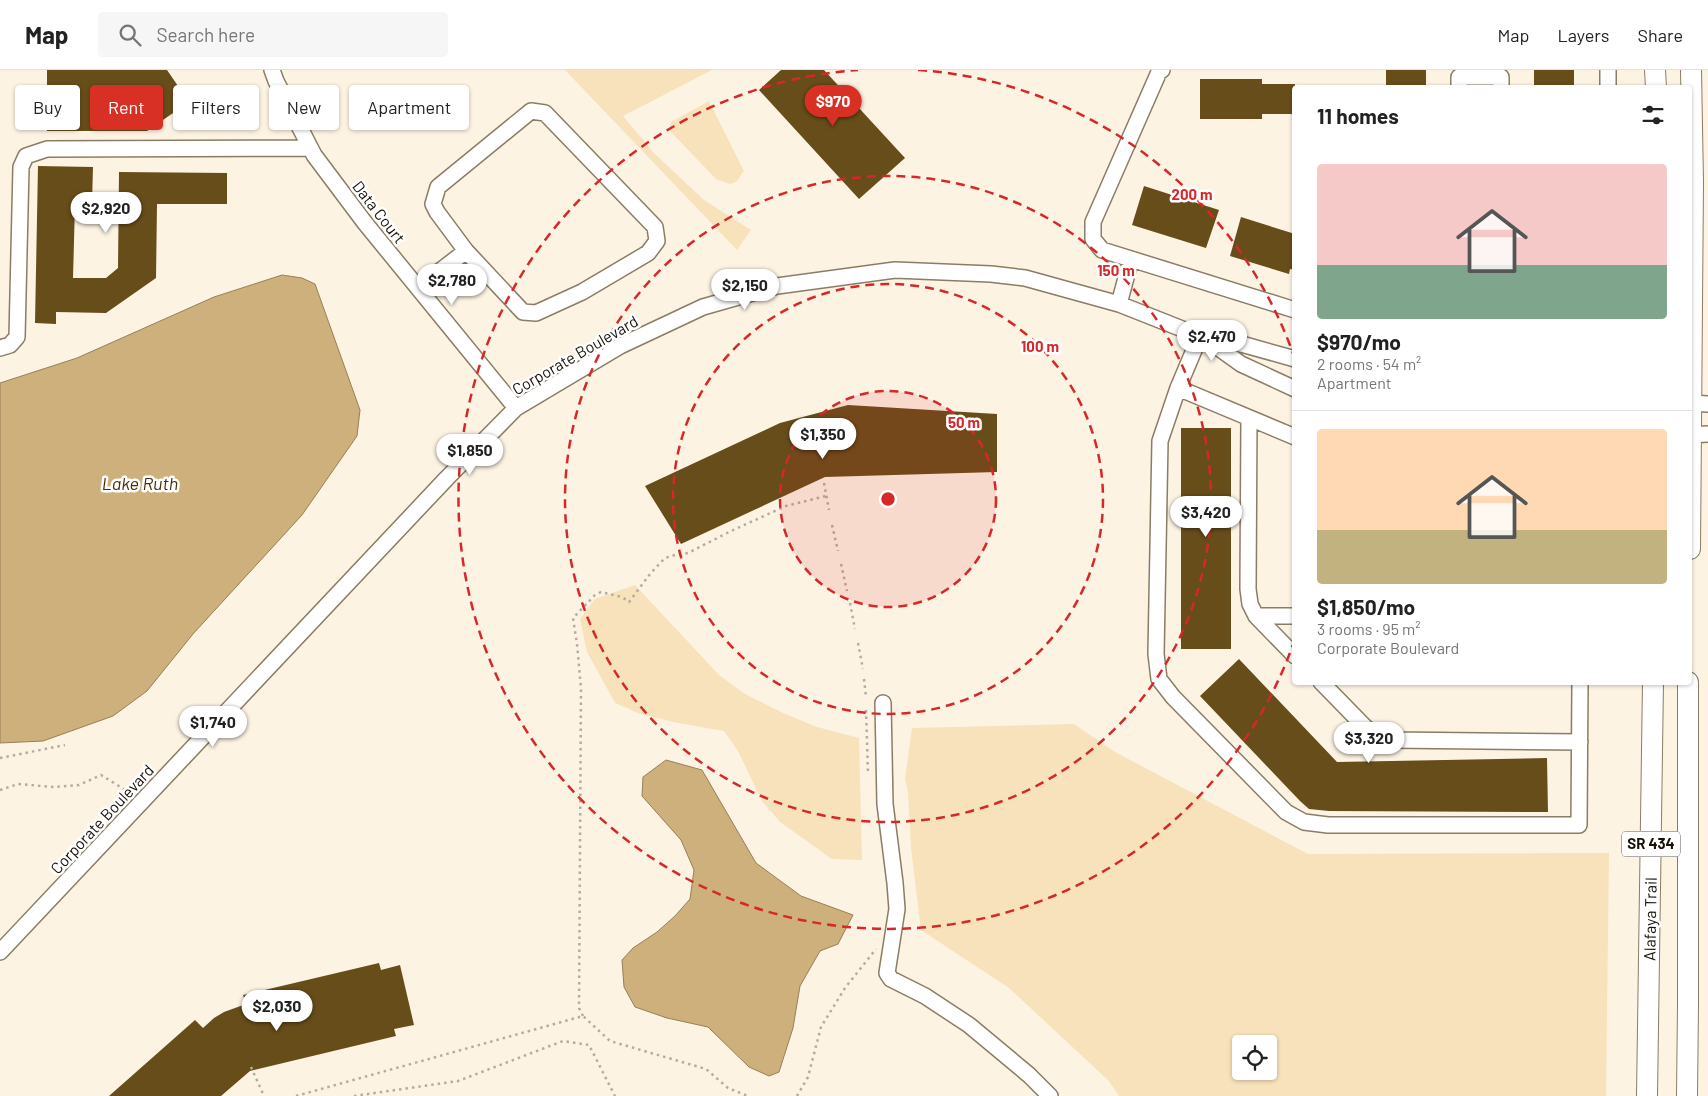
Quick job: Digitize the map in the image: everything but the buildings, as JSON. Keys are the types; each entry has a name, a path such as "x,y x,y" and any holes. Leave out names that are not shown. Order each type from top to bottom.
{"main road":[{"path":"1656,70 1656,85"},
{"path":"1692,70 1696,403 1692,511"},
{"name":"Alafaya Trail","path":"1647,1096 1652,685"},
{"name":"SR 434","path":"1687,1096 1688,685"}],"street":[{"name":"Data Court","path":"272,70 314,155 365,223 516,408"},
{"path":"1162,70 1159,72 1093,222 1093,238 1102,250 1292,309"},
{"path":"1608,70 1608,85"},
{"path":"1459,85 1459,77 1501,77 1501,85"},
{"path":"531,111 545,113 552,120 655,227 657,241 648,253 582,292 536,313 523,312 466,251 433,204 438,187 531,111"},
{"path":"0,348 10,345 17,337 21,168 26,156 47,149 310,148"},
{"path":"418,288 466,251"},
{"path":"1119,304 1131,259"},
{"name":"Corporate Boulevard","path":"0,952 516,408 620,346 703,307 777,286 894,270 991,274 1025,278 1119,304 1200,336 1246,345 1292,358"},
{"path":"1200,336 1178,388 1160,441 1156,654 1160,679 1173,697 1286,812 1304,822 1328,825 1579,825 1580,685"},
{"name":"Corporate Boulevard","path":"1200,336 1241,364 1292,388"},
{"path":"1178,388 1292,436"},
{"path":"1249,418 1248,589 1250,604 1256,616 1292,653"},
{"path":"1256,616 1292,616"},
{"path":"1324,685 1365,727 1376,736 1391,740 1580,742"},
{"path":"883,703 885,804 897,909 887,973 890,980 925,996 969,1026 1029,1075 1050,1096"}],"path":[{"path":"824,483 829,510"},
{"path":"748,1096 728,1088 706,1069 610,1041 583,1016 579,1008 581,688 573,618 595,595 601,592 622,597 629,602 665,558 688,554 731,530 786,506 826,496"},
{"path":"832,525 838,551"},
{"path":"841,564 847,591"},
{"path":"850,603 855,629"},
{"path":"858,643 863,669"},
{"path":"864,679 866,696"},
{"path":"866,710 868,775"},
{"path":"0,758 65,745"},
{"path":"0,790 18,784 54,787 79,785 101,775 127,791"},
{"path":"797,1096 808,1076 821,1027 845,988 878,947"},
{"path":"296,1096 583,1016"},
{"path":"354,1096 458,1081 563,1042 589,1045 615,1096"},
{"path":"250,1066 264,1096"}],"shaded area":[{"path":"565,70 712,70 623,116 654,153 704,200 751,230 737,250"},
{"path":"709,101 744,171 736,182 730,184 716,179 669,130 671,122"},
{"path":"635,585 719,675 745,694 817,727 859,738 862,860 832,859 780,822 762,801 738,751 724,731 673,722 638,713 615,703 587,652 580,619 595,599"},
{"path":"1074,724 1115,752 1308,854 1609,853 1606,1096 1119,1096 1109,1081 1009,988 921,930 911,848 908,792 905,779 912,728"}],"water":[{"name":"Lake Ruth","path":"282,275 302,278 315,284 360,410 357,436 302,515 193,634 147,691 113,716 43,741 0,743 0,383 77,358 214,297"},
{"path":"666,760 702,770 756,863 801,896 853,915 838,944 820,951 800,986 793,1028 779,1072 769,1076 749,1067 708,1027 667,1018 635,1007 624,987 622,960 633,948 657,932 675,916 690,899 694,870 681,840 642,796 643,777"}]}
